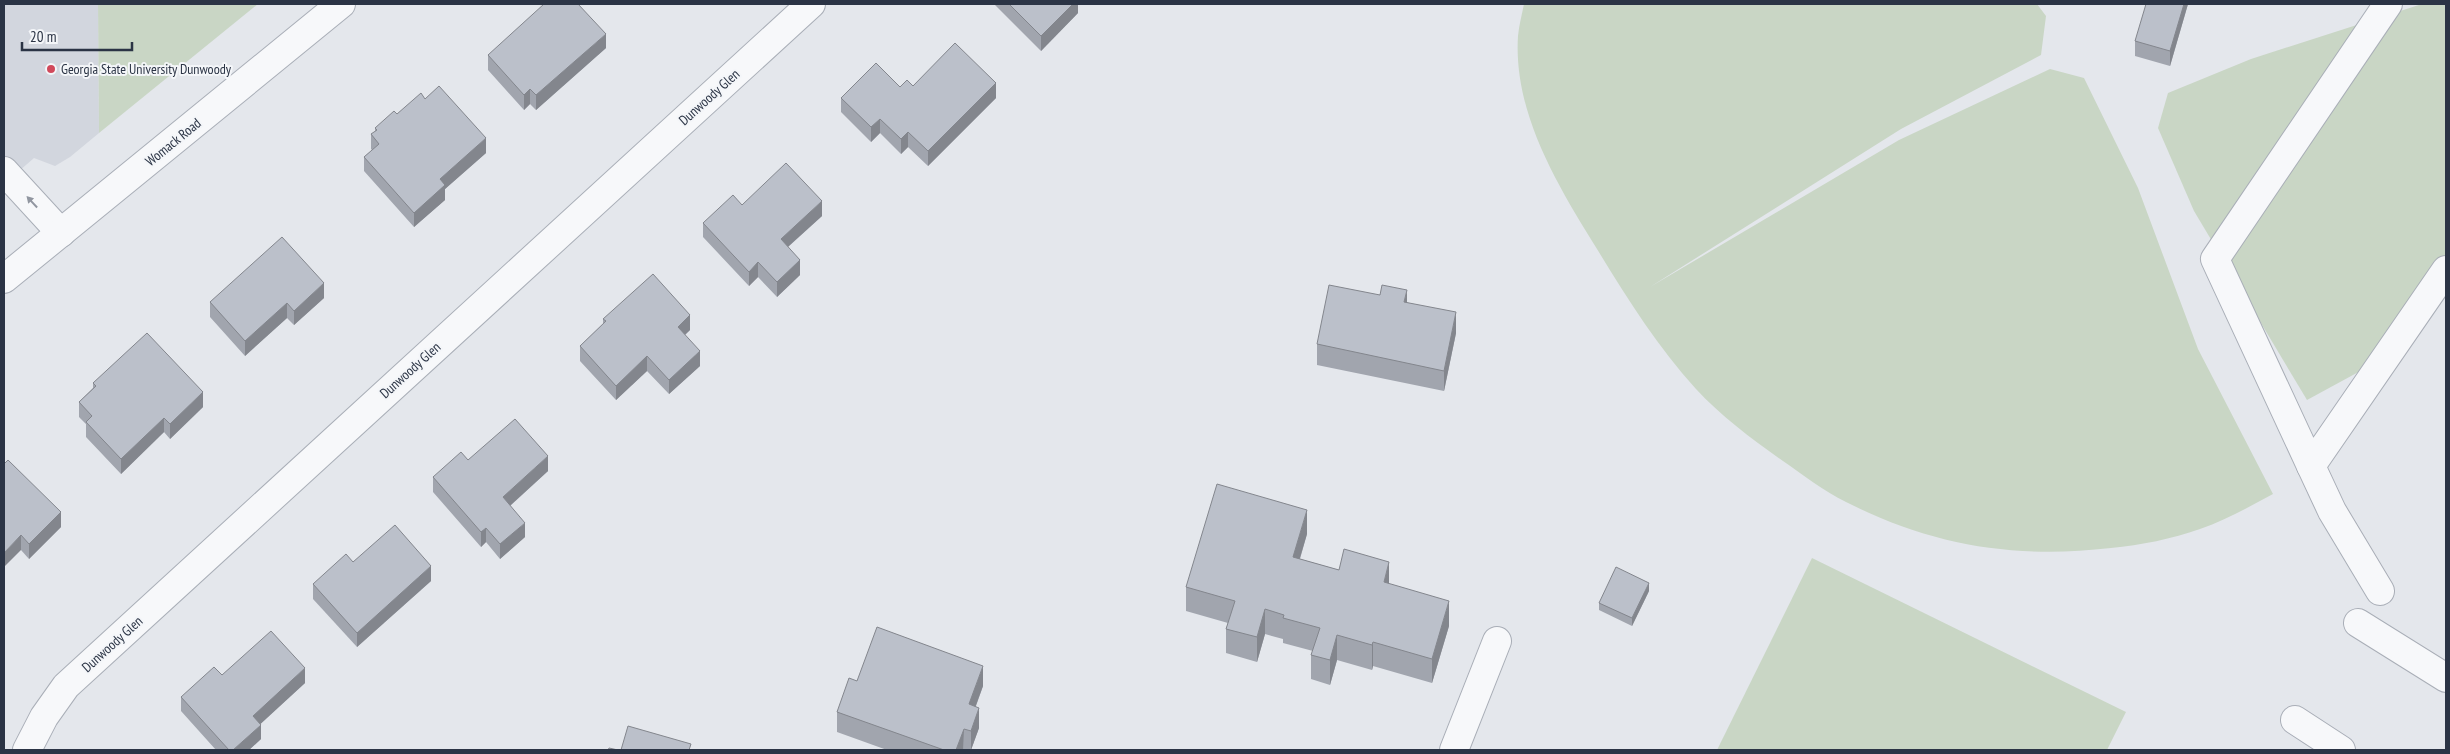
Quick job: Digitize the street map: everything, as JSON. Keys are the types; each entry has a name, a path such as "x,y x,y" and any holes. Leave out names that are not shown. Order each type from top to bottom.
{"street":[{"name":"Womack Road","path":"4,279 341,4"},
{"name":"Dunwoody Glen","path":"27,750 44,717 66,686 811,4"},
{"path":"2380,591 2332,511 2215,259 2388,4"},
{"path":"4,171 61,233"},
{"path":"2311,466 2446,270"},
{"path":"2358,623 2446,678"},
{"path":"1454,750 1497,641"},
{"path":"2294,720 2341,750"}],"shaded area":[{"name":"Georgia State University Dunwoody","path":"4,4 98,4 99,133 70,157 55,166 34,158 4,184"}],"green space":[{"path":"98,4 258,4 99,133"},
{"path":"1524,4 2037,4 2046,16 2041,55 1901,129 1650,287 1899,140 2050,69 2084,78 2138,188 2198,349 2273,494 2219,522 2167,539 2111,548 2041,552 1975,546 1943,539 1878,517 1822,488 1749,436 1716,409 1696,389 1655,339 1608,267 1554,174 1541,148 1531,121 1518,65 1518,36"},
{"path":"2422,4 2446,4 2446,284 2364,369 2307,400 2194,211 2158,128 2168,93 2251,59"},
{"path":"1812,558 2126,712 2107,750 1717,750"}],"building":[{"path":"544,4 578,4 606,34 536,95 530,89 524,95 488,55"},
{"path":"1009,4 1073,4 1041,36"},
{"path":"2146,4 2184,4 2170,51 2135,41"},
{"path":"955,43 996,83 928,151 908,132 901,139 880,119 871,127 841,98 876,63 900,87 907,80 913,86"},
{"path":"439,86 486,138 440,179 445,185 414,213 364,157 379,144 371,134 377,130 375,128 394,111 397,114 421,93 425,99"},
{"path":"786,163 822,201 781,239 800,260 777,282 758,262 749,272 703,223 733,195 742,205"},
{"path":"282,237 324,283 294,311 287,303 245,341 210,302"},
{"path":"653,274 690,315 678,327 700,351 669,380 647,356 616,386 580,346 606,321 603,319"},
{"path":"1329,285 1380,295 1382,285 1407,290 1404,302 1456,312 1444,371 1317,344"},
{"path":"147,333 203,392 170,424 164,418 121,459 86,422 92,416 79,402 96,386 93,383"},
{"path":"515,419 548,456 503,497 525,523 500,544 486,528 481,532 433,477 461,452 468,460"},
{"path":"8,460 61,512 29,544 21,535 4,553 4,464"},
{"path":"1217,484 1307,510 1293,557 1339,570 1344,549 1389,562 1384,582 1449,601 1432,659 1373,642 1372,645 1337,635 1330,660 1311,655 1320,628 1283,618 1284,615 1265,609 1257,637 1226,629 1235,601 1186,587"},
{"path":"395,525 431,566 357,633 313,584 346,554 353,562"},
{"path":"1616,567 1649,583 1632,618 1599,603"},
{"path":"877,627 983,666 969,704 979,708 971,731 964,729 956,750 944,750 837,712 849,678 857,681"},
{"path":"271,631 305,668 253,716 261,725 233,750 229,750 181,697 214,667 222,675"},
{"path":"628,726 691,744 689,750 621,750"}],"place":[{"name":"Georgia State University Dunwoody","path":"51,69"}]}
